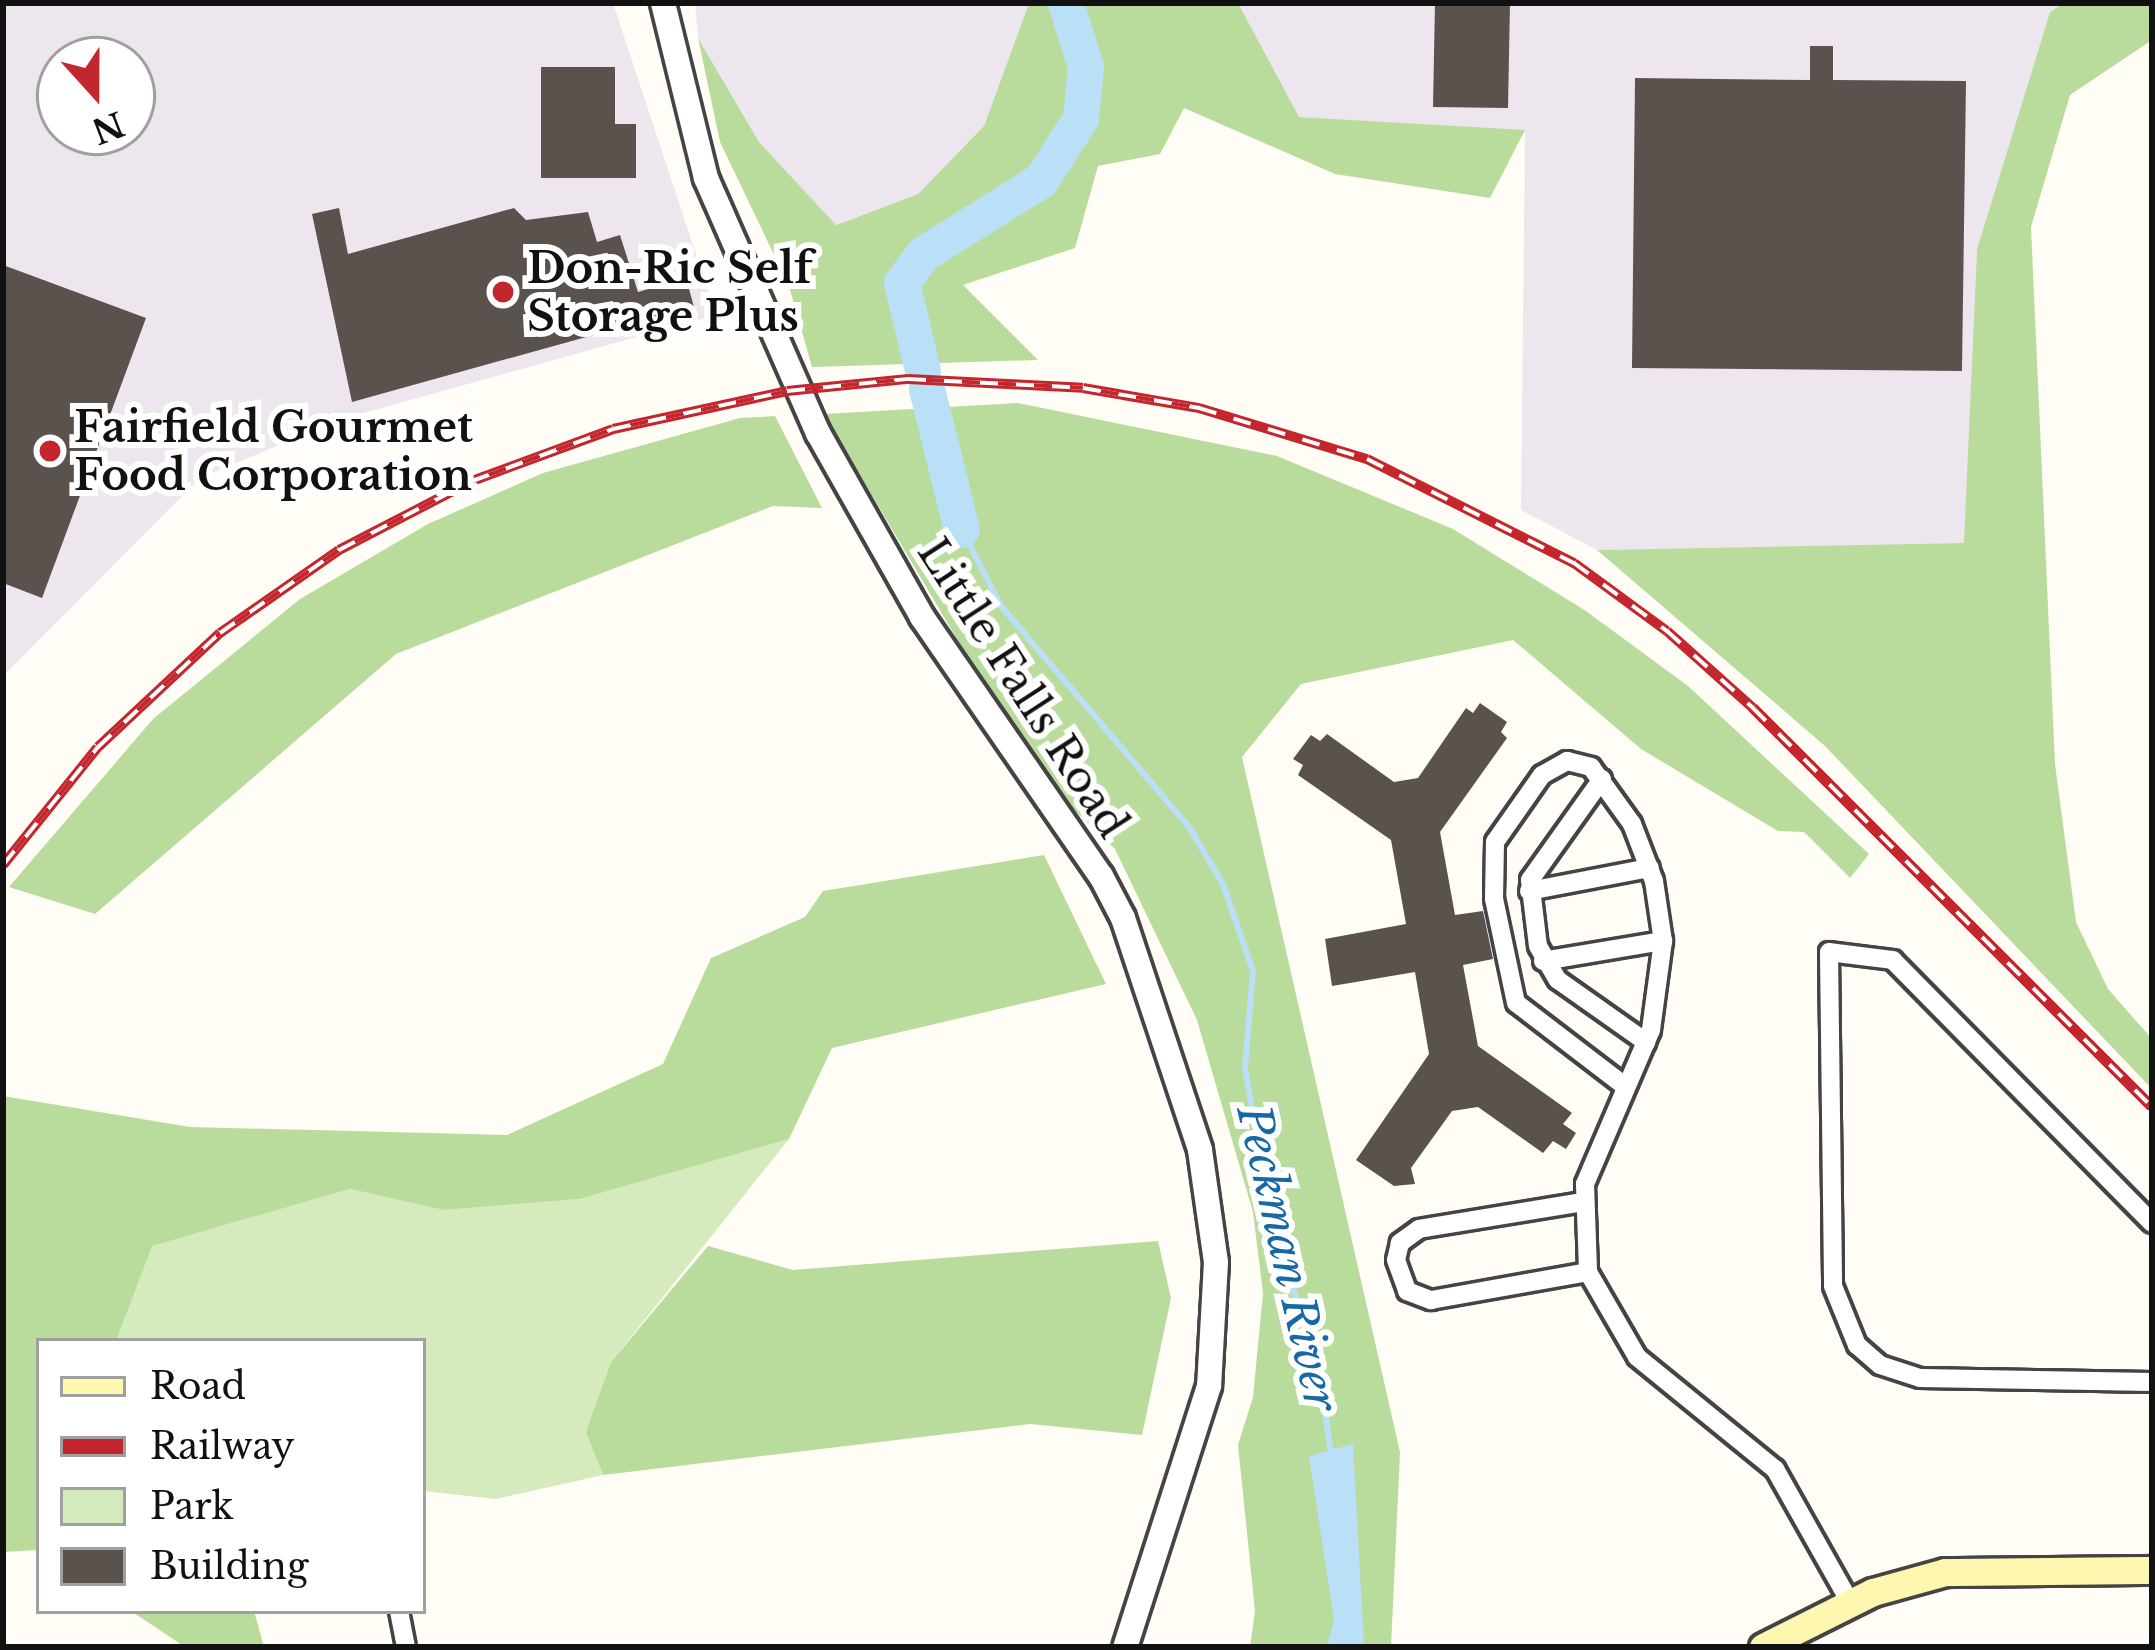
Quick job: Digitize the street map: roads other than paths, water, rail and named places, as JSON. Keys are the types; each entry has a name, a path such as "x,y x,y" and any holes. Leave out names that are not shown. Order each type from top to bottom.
{"main road":[{"path":"1763,1647 1804,1638 1850,1602 1970,1569 2152,1570"}],"street":[{"name":"Little Falls Road","path":"663,3 700,161 818,433 922,616 1123,918 1182,1090 1210,1209 1216,1319 1193,1441 1125,1647"},
{"path":"1626,1087 1516,1003 1489,866 1495,842 1542,775 1567,760 1602,779 1650,868 1663,941 1646,1042 1626,1087 1592,1159 1583,1202 1588,1273 1636,1357 1774,1469 1850,1602"},
{"path":"1602,779 1535,868 1528,891 1543,962 1646,1042"},
{"path":"1528,891 1650,868"},
{"path":"1543,962 1663,941"},
{"path":"2152,1223 1893,960 1829,952 1833,1286 1857,1346 1880,1365 1920,1378 2152,1382"},
{"path":"1583,1202 1419,1229 1400,1243 1396,1261 1407,1291 1431,1300 1588,1273"},
{"path":"400,1614 406,1647"}],"water":[{"path":"1353,1444 1364,1647 1327,1647 1334,1620 1309,1456"}],"waterway":[{"name":"Peckman River","path":"923,371 902,283 924,254 1041,181 1081,119 1086,67 1066,3"},
{"name":"Peckman River","path":"927,389 962,530"},
{"name":"Peckman River","path":"962,530 1001,606 1189,827 1223,884 1253,971 1245,1069 1273,1223 1320,1375 1331,1454"}],"railway":[{"path":"3,865 98,747 220,633 339,550 472,481 613,429 787,391 908,379 1083,388 1199,408 1367,459 1574,563 1667,631 1753,708 2152,1107"}],"place":[{"name":"Don-Ric Self Storage Plus","path":"503,292"},
{"name":"Fairfield Gourmet Food Corporation","path":"50,451"}]}
